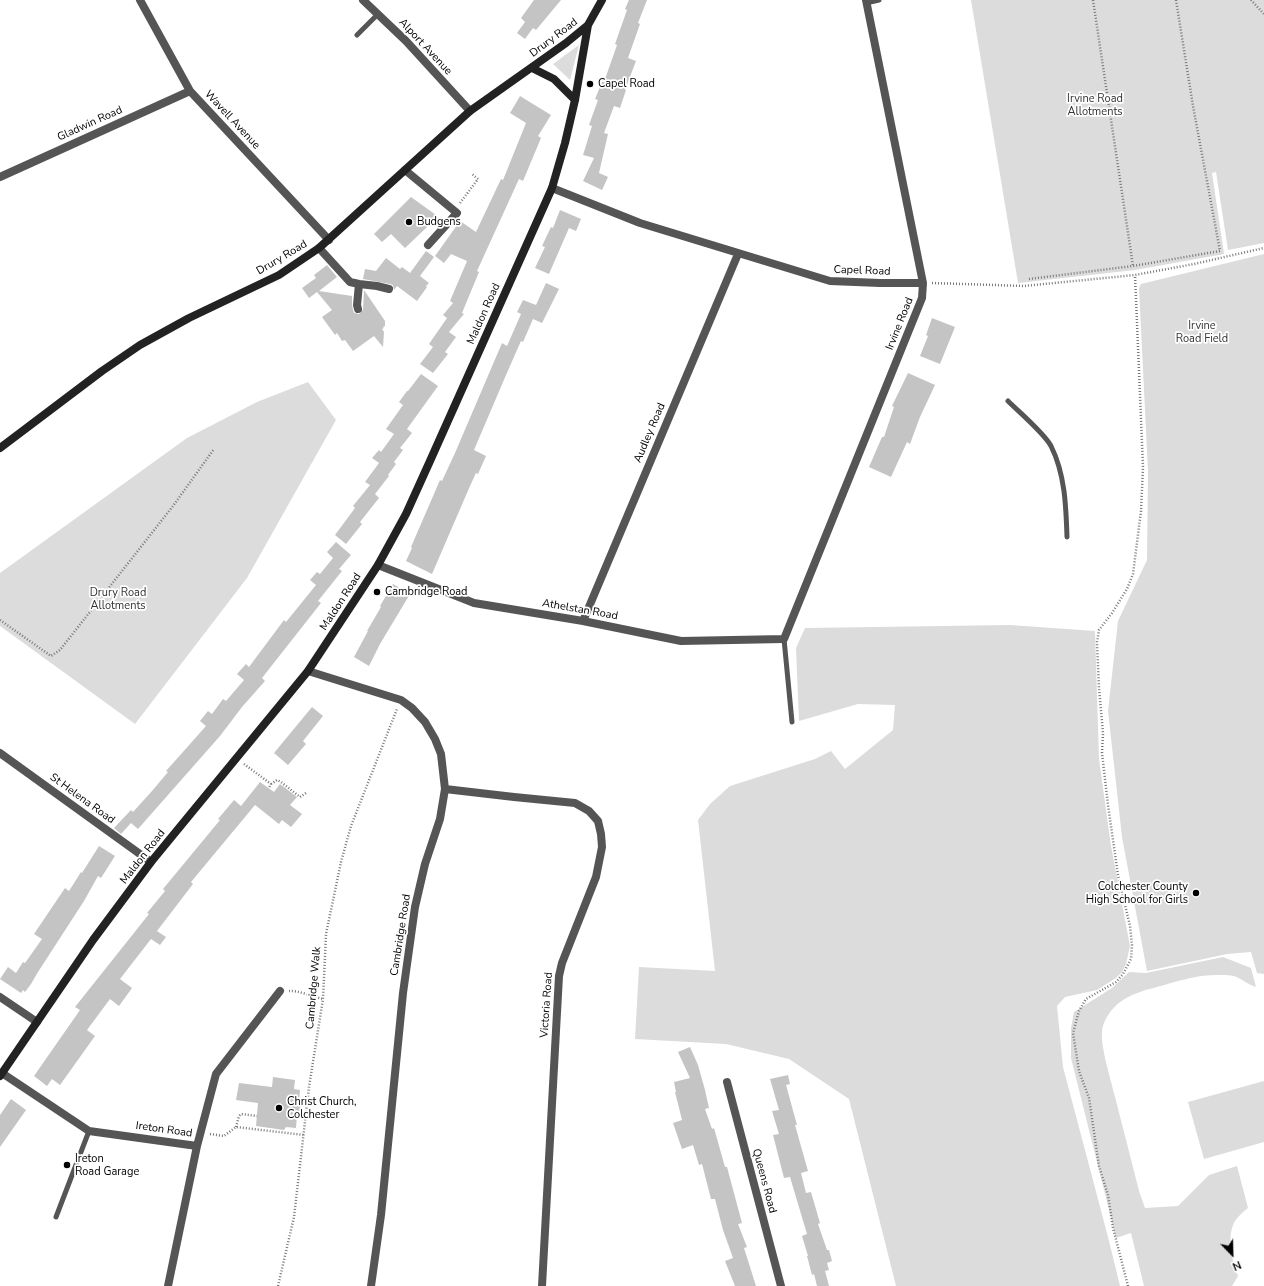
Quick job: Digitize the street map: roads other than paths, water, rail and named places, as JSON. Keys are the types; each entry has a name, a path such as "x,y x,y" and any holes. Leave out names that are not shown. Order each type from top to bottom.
{"main road":[{"path":"588,26 601,0"},
{"name":"Drury Road","path":"0,448 102,371 140,345 189,318 278,275 319,248 470,111 532,68 588,26"},
{"name":"Maldon Road","path":"1,1074 93,940 151,862 308,672 378,565 406,514 552,188 575,100 588,26"},
{"name":"Drury Road","path":"532,68 554,79 575,100"}],"street":[{"name":"Wavell Avenue","path":"140,0 190,91 329,240"},
{"name":"Alport Avenue","path":"363,0 406,41 470,111"},
{"name":"Irvine Road","path":"784,639 922,298 923,283 866,2"},
{"name":"Gladwin Road","path":"0,177 190,91"},
{"path":"405,170 457,213 428,245"},
{"name":"Capel Road","path":"552,188 640,223 830,282 923,283"},
{"path":"319,248 350,282 389,289"},
{"name":"Audley Road","path":"583,622 738,254"},
{"path":"358,310 359,284"},
{"name":"Athelstan Road","path":"378,565 474,603 681,641 784,639"},
{"name":"Cambridge Road","path":"308,672 401,700 412,708 425,722 435,739 441,754 445,788 440,819 425,864 415,907 403,993 385,1176 371,1286"},
{"name":"St Helena Road","path":"0,753 151,862"},
{"name":"Victoria Road","path":"445,788 575,803 589,811 598,821 601,834 602,847 596,877 562,963 559,976 542,1286"},
{"path":"197,1146 216,1074 280,991"},
{"path":"0,997 37,1022"},
{"name":"Ireton Road","path":"1,1074 89,1131 197,1146 168,1286"},
{"name":"Queens Road","path":"727,1082 781,1286"}],"lane":[{"path":"866,2 879,0"},
{"path":"357,35 378,14"},
{"path":"1008,401 1050,445 1063,478 1067,537"},
{"path":"784,639 792,722"},
{"path":"56,1217 89,1131"}],"place":[{"name":"Capel Road","path":"590,84"},
{"name":"Budgens","path":"409,222"},
{"name":"Cambridge Road","path":"377,592"},
{"name":"Colchester County High School for Girls","path":"1196,893"},
{"name":"Christ Church, Colchester","path":"279,1108"},
{"name":"Ireton Road Garage","path":"67,1165"}],"park label":[{"name":"Irvine Road Allotments","path":"1095,105"},
{"name":"Irvine Road Field","path":"1202,332"},
{"name":"Drury Road Allotments","path":"118,599"}]}
